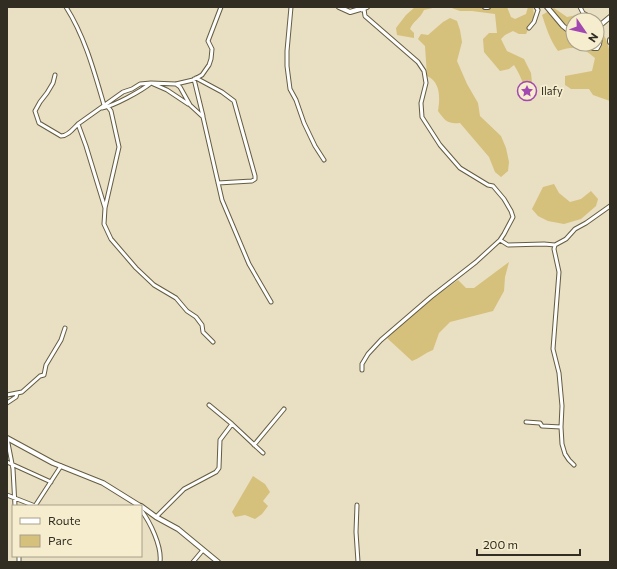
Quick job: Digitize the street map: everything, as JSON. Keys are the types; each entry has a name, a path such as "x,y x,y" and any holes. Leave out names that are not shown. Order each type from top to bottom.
{"street":[{"path":"66,7 75,22 78,32 87,49 106,106 111,111 119,147 105,208 104,224 111,239 136,268 154,285 176,298 187,311 196,317 202,325 203,332 213,342"},
{"path":"106,106 123,92 140,84 176,84 202,75 209,65 212,49 208,41 221,7"},
{"path":"291,7 286,66 290,89 315,146 324,160"},
{"path":"339,7 350,12 368,7"},
{"path":"529,28 534,22 538,10 536,7"},
{"path":"547,7 565,28"},
{"path":"358,10 364,10 365,16 418,62 424,71 426,83 420,103 422,117 440,145 460,168 488,185 493,186 504,199 513,217 500,240 476,262 431,297 381,340 368,354 362,364 362,370"},
{"path":"55,75 53,83 35,111 39,123 61,136 69,134 78,124 100,108 144,89 151,83"},
{"path":"195,78 222,200 249,264 271,302"},
{"path":"195,78 222,92 234,101 256,176 252,181 218,183"},
{"path":"151,83 167,90 190,104 203,117"},
{"path":"176,84 180,87 190,104"},
{"path":"78,124 105,208"},
{"path":"574,465 565,454 562,444 562,406 559,373 552,349 559,272 554,249 575,229 610,206"},
{"path":"500,240 508,245 544,244 556,246"},
{"path":"7,395 22,392 40,376 44,375 46,365 57,347 64,328"},
{"path":"7,402 16,397 17,394"},
{"path":"209,405 263,453"},
{"path":"254,445 284,409"},
{"path":"526,422 540,423 542,426 561,427"},
{"path":"156,517 184,489 216,472 219,468 220,440 232,424"},
{"path":"7,438 12,464 15,505"},
{"path":"7,438 61,466 103,483 139,505"},
{"path":"7,462 51,482"},
{"path":"36,505 61,466"},
{"path":"7,495 32,505"},
{"path":"357,505 356,532 358,562"},
{"path":"142,507 178,529 218,562"},
{"path":"142,512 152,529 158,547 160,562"},
{"path":"193,562 203,550"}],"green space":[{"path":"415,7 437,7 424,10 421,16 413,24 410,29 414,33 414,38 397,35 396,28 406,15"},
{"path":"449,7 507,7 511,17 515,19 526,14 528,7 533,7 534,17 526,34 519,34 513,31 501,39 507,51 524,59 531,73 533,93 532,101 527,100 519,73 514,65 509,69 500,71 484,52 483,39 489,33 497,33 495,14 460,11"},
{"path":"554,8 565,16 565,49 558,51 555,47 550,38 542,15"},
{"path":"450,18 457,21 460,30 462,42 457,61 467,84 478,103 480,116 501,136 506,148 509,162 508,171 501,177 495,172 489,157 460,123 452,123 447,121 438,111 439,101 437,87 435,82 427,76 425,46 418,39 421,34 428,35"},
{"path":"605,38 611,62 610,101 593,95 589,89 571,89 565,85 565,76 592,71 595,58 587,52 605,52"},
{"path":"554,184 559,193 570,202 581,199 591,191 598,199 596,206 581,219 564,224 548,221 538,216 532,209 543,187"},
{"path":"509,262 505,277 504,291 493,311 450,322 439,333 433,350 412,361 387,338 392,332 434,297 458,280 466,288 474,288"},
{"path":"253,476 265,484 270,492 263,501 268,506 262,514 255,519 245,515 235,517 232,512"}],"place":[{"name":"Ilafy","path":"527,91"}]}
